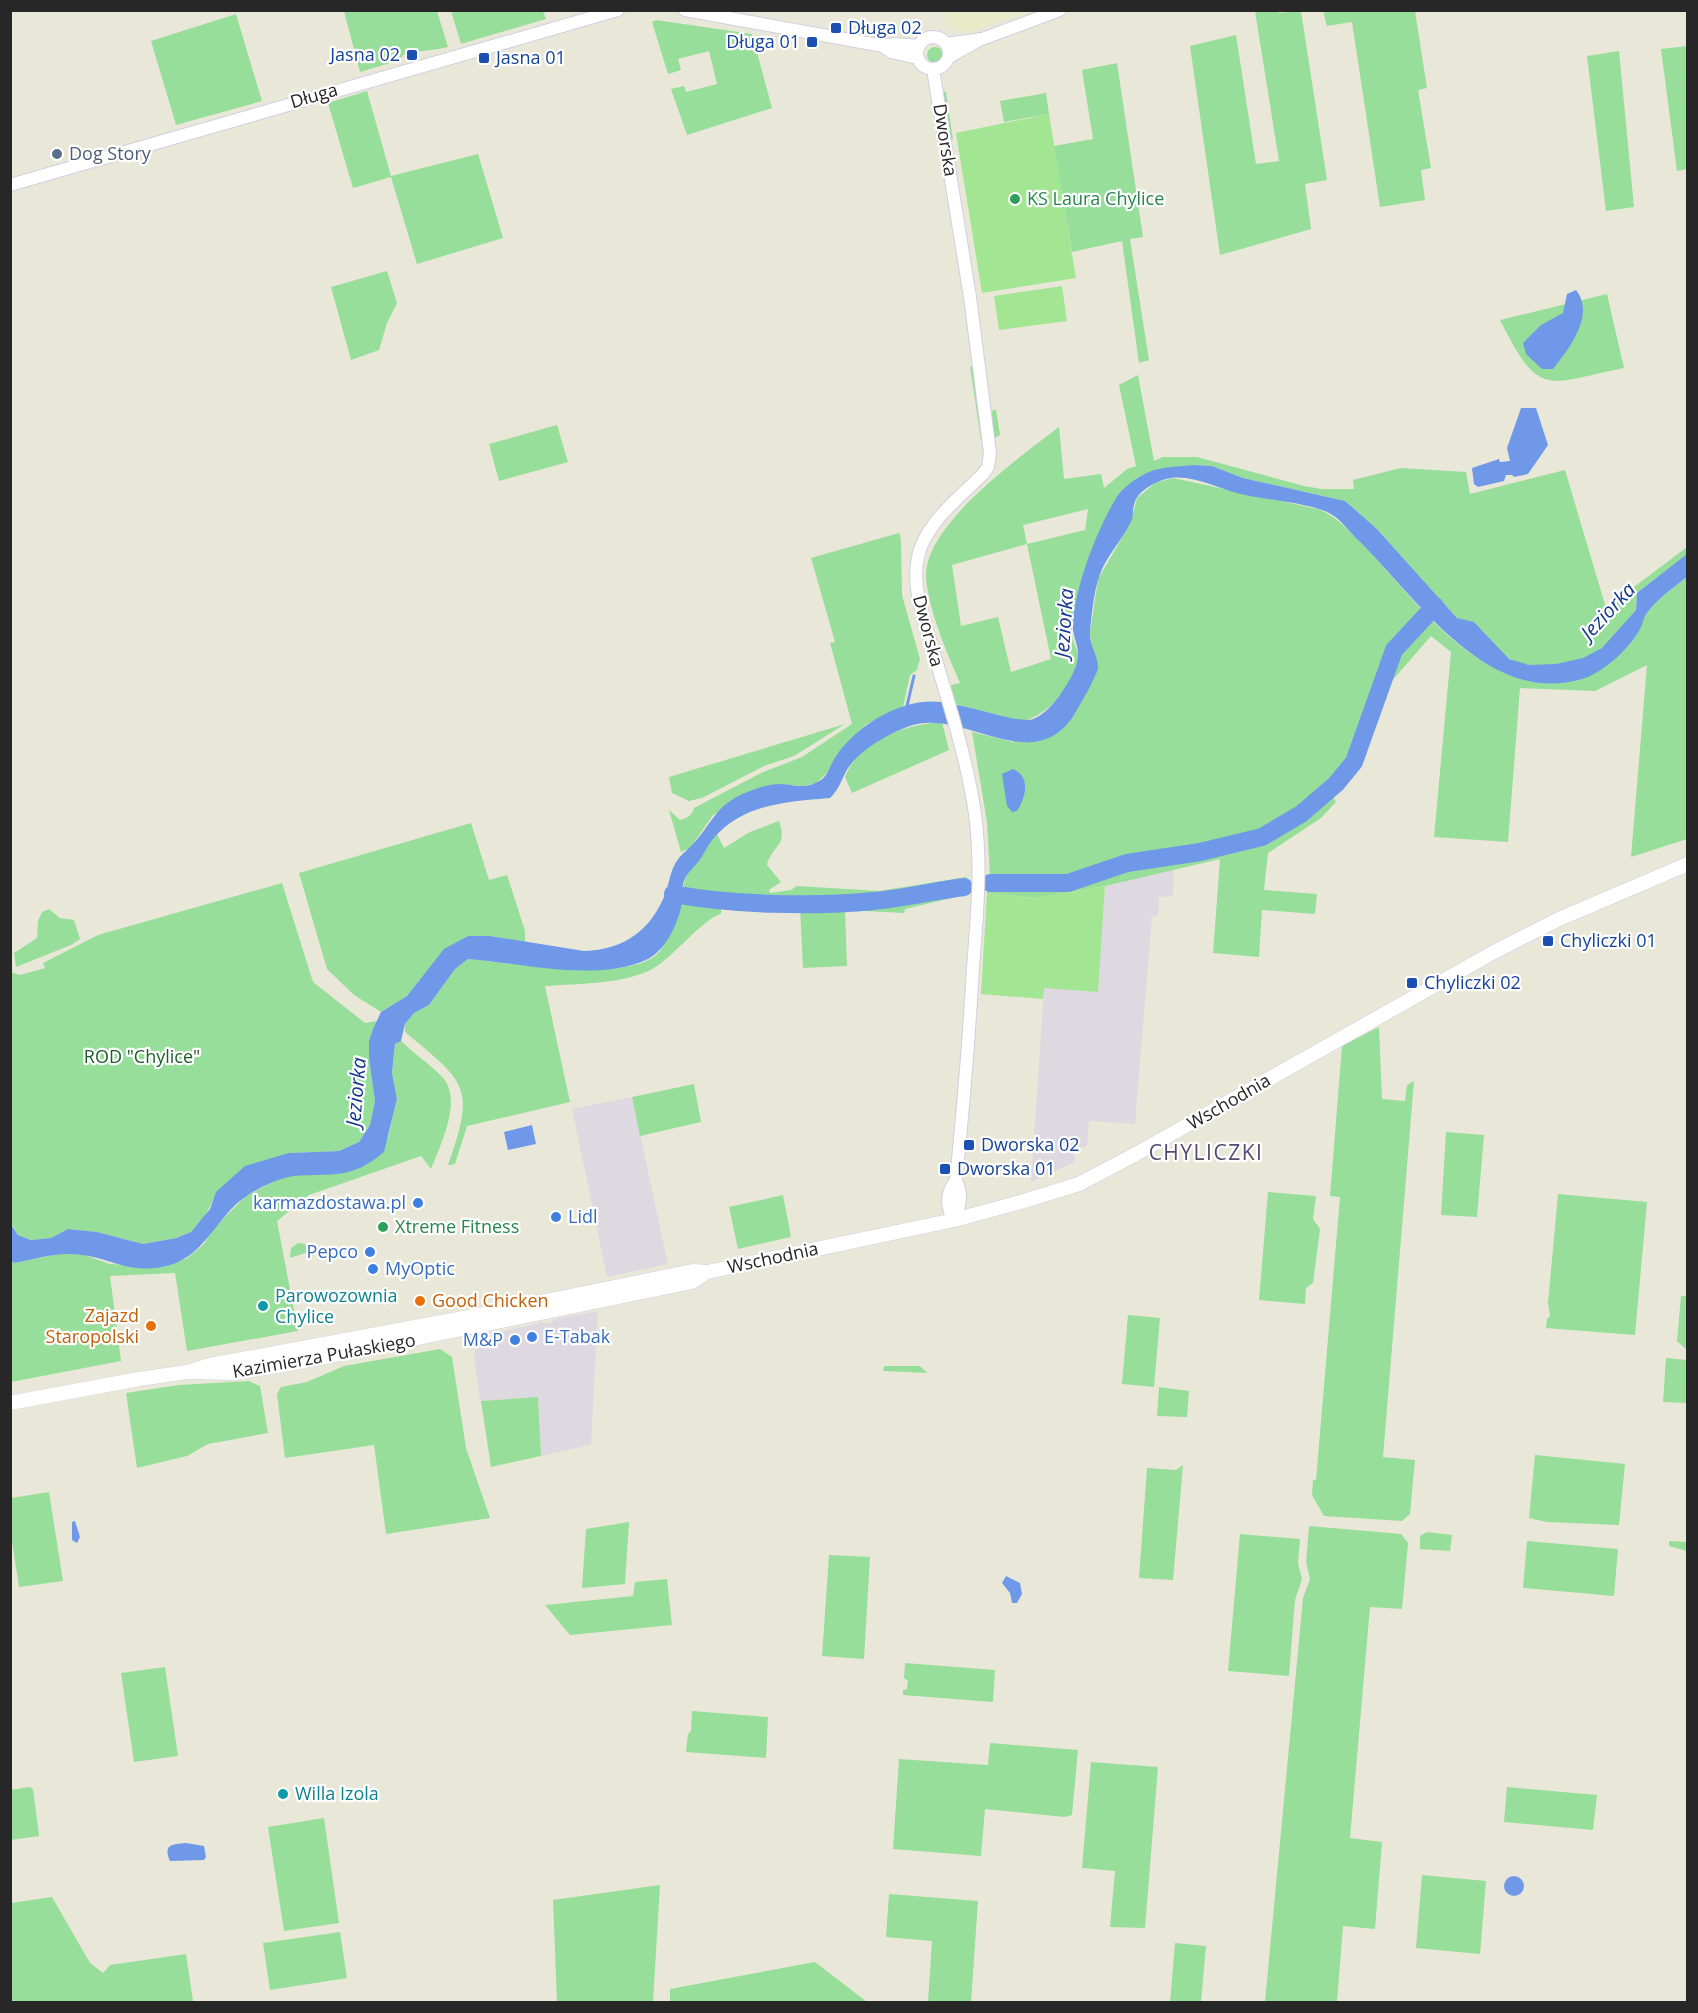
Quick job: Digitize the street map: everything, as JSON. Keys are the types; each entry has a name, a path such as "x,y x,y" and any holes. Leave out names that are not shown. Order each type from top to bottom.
{"main road":[{"name":"Wschodnia","path":"459,1325 693,1271 707,1272 954,1220 1051,1194 1093,1177 1494,952 1559,919 1688,864"},
{"name":"Kazimierza Pułaskiego","path":"10,1403 188,1372 210,1365 459,1325"}],"street":[{"name":"Długa","path":"10,185 618,10"},
{"path":"685,10 883,46 891,52 919,52 932,37 941,39 948,50 944,66 933,69 924,66 919,52"},
{"path":"948,50 1060,10"},
{"name":"Dworska","path":"933,69 970,297 990,453 988,467 929,531 918,554 917,593 975,811 980,879 956,1181 949,1190 947,1208 954,1220"}],"shaded area":[{"path":"945,10 1031,11 965,33 946,24"},
{"path":"1174,868 1173,896 1159,897 1158,916 1152,917 1135,1124 1089,1121 1087,1146 1074,1149 1075,1162 1031,1182 1044,988 1098,992 1105,886"},
{"path":"632,1097 668,1264 607,1277 572,1109"},
{"path":"598,1311 591,1445 541,1456 538,1397 480,1401 474,1354 477,1344 481,1337 499,1332"}],"green space":[{"path":"344,11 437,11 448,47 409,53 403,55 400,60 360,72"},
{"path":"451,11 543,11 546,19 461,44"},
{"path":"1255,11 1278,11 1279,13 1301,11 1327,180 1305,184 1311,229 1220,255 1190,46 1236,35 1256,164 1279,161"},
{"path":"1323,11 1415,11 1427,88 1418,90 1431,168 1421,170 1425,200 1380,207 1352,22 1327,26"},
{"path":"236,14 262,101 176,125 151,41"},
{"path":"656,20 752,34 772,108 687,135 671,89 684,86 686,92 717,84 709,51 678,59 681,70 668,74 652,22"},
{"path":"1687,46 1687,169 1677,171 1661,49"},
{"path":"935,47 943,55 935,63 927,55"},
{"path":"1619,51 1634,207 1606,211 1587,56"},
{"path":"1117,63 1143,237 1130,239 1149,360 1139,363 1122,241 1072,252 1054,146 1093,139 1082,70"},
{"path":"367,91 391,176 478,154 503,238 417,264 391,177 353,188 328,103"},
{"path":"943,91 946,92 953,140 949,137"},
{"path":"1046,93 1049,114 1004,122 1000,101"},
{"name":"KS Laura Chylice","path":"1049,114 1076,278 982,293 956,133"},
{"path":"387,271 397,303 387,323 379,350 351,360 331,287"},
{"path":"1062,286 1067,321 999,330 994,296"},
{"path":"1607,294 1624,368 1560,381 1547,380 1536,374 1525,363 1500,320"},
{"path":"970,366 974,368 985,440 981,440"},
{"path":"1138,375 1154,461 1163,457 1197,457 1322,489 1354,489 1353,480 1401,468 1466,472 1470,494 1565,470 1606,608 1687,547 1688,554 1653,582 1636,600 1636,610 1602,648 1593,654 1570,662 1531,665 1520,663 1502,654 1477,626 1457,618 1376,528 1345,501 1243,478 1212,466 1194,465 1115,500 1090,560 1074,613 1072,634 1078,654 1076,667 1066,688 1050,706 1041,713 1021,721 955,704 951,685 960,683 938,630 927,586 926,574 931,554 942,533 979,492 1059,427 1064,479 1101,474 1104,488 1127,469 1136,466 1119,385","holes":["1088,509 1085,530 1027,544 1023,525","1027,544 1051,659 1011,672 998,617 961,626 952,565"]},
{"path":"996,410 1000,435 995,438 991,413"},
{"path":"557,425 568,462 499,481 489,444"},
{"path":"1173,478 1318,509 1330,515 1360,542 1445,633 1469,653 1495,668 1523,678 1571,680 1597,671 1626,648 1636,636 1651,608 1687,577 1687,839 1631,857 1647,665 1595,691 1520,688 1508,842 1434,837 1451,652 1431,636 1391,682 1359,770 1355,770 1331,793 1336,802 1321,818 1268,853 1264,890 1317,894 1315,914 1262,910 1259,957 1213,953 1220,859 1105,886 1036,898 987,893 987,878 990,877 987,822 972,732 1013,742 1091,682 1096,675 1090,633 1098,579 1130,524 1137,498 1155,483"},
{"path":"899,533 902,595 920,659 917,670 910,675 903,707 867,724 841,750 834,759 831,769 816,783 803,786 778,784 713,815 690,848 681,852 669,810 680,820 685,818 694,808 761,773 802,757 852,724 830,643 835,642 811,558"},
{"path":"942,722 949,750 852,793 845,777 861,753 872,744 885,736 914,726"},
{"path":"845,724 794,756 764,766 702,798 689,801 672,793 669,777"},
{"path":"779,821 781,841 767,865 781,882 769,890 770,893 791,890 797,886 879,891 967,877 968,894 905,909 904,913 845,910 847,966 803,968 800,908 721,909 721,914 705,923 660,964 641,974 600,982 545,986 570,1102 467,1126 455,1164 448,1165 462,1118 463,1102 460,1088 441,1063 405,1032 405,1024 414,1013 429,1005 455,969 468,959 569,969 625,967 646,961 663,946 683,898 683,885 686,878 717,834 724,848 750,832"},
{"path":"471,823 489,880 507,875 525,931 525,942 490,936 468,936 444,950 407,996 381,1012 354,995 327,969 299,873"},
{"name":"ROD \"Chylice\"","path":"282,883 313,982 365,1023 377,1021 369,1059 375,1101 370,1125 359,1142 339,1151 289,1153 217,1192 203,1220 191,1232 175,1238 143,1244 97,1232 68,1229 51,1238 31,1240 18,1235 11,1223 11,972 20,975 45,968 43,963 98,935"},
{"path":"1105,886 1098,992 1044,988 1043,999 981,994 987,893 1036,898"},
{"path":"49,909 60,918 74,920 80,939 71,945 16,967 14,953 37,938 38,921 42,912"},
{"path":"1379,1027 1382,1099 1405,1101 1407,1085 1414,1081 1383,1457 1415,1460 1410,1514 1402,1521 1324,1516 1312,1495 1313,1480 1316,1480 1340,1197 1330,1196 1342,1046"},
{"path":"401,1041 444,1079 449,1089 450,1112 444,1136 431,1169 421,1156 309,1195 277,1221 298,1331 187,1351 175,1273 110,1276 121,1361 11,1382 10,1260 14,1263 64,1253 84,1255 110,1264 163,1267 186,1259 203,1245 215,1227 246,1196 277,1180 388,1138 397,1099 392,1073 395,1044"},
{"path":"694,1084 701,1122 640,1136 632,1097"},
{"path":"1446,1132 1484,1135 1477,1217 1441,1215"},
{"path":"1268,1192 1316,1196 1313,1219 1320,1229 1313,1283 1306,1288 1305,1304 1259,1300"},
{"path":"1558,1194 1647,1202 1635,1335 1546,1328 1547,1319 1550,1316 1548,1303"},
{"path":"783,1195 791,1237 738,1249 729,1207"},
{"path":"298,1243 305,1244 308,1252 290,1258 291,1248"},
{"path":"1681,1296 1687,1296 1687,1350 1677,1341"},
{"path":"1128,1315 1160,1318 1154,1387 1122,1384"},
{"path":"440,1349 452,1357 466,1448 490,1518 386,1534 374,1445 285,1458 277,1394 281,1387 307,1382 344,1366"},
{"path":"1666,1358 1687,1360 1687,1403 1663,1402"},
{"path":"884,1366 920,1366 927,1373 883,1371"},
{"path":"249,1381 260,1386 268,1433 208,1444 187,1456 137,1468 126,1393 179,1385"},
{"path":"1159,1387 1189,1391 1187,1417 1157,1416"},
{"path":"538,1397 541,1456 491,1467 481,1401"},
{"path":"1535,1455 1625,1464 1619,1525 1547,1522 1529,1518"},
{"path":"1183,1465 1173,1580 1139,1578 1147,1468 1176,1470"},
{"path":"49,1492 63,1581 19,1587 11,1535 11,1498"},
{"path":"629,1522 625,1584 582,1588 586,1529"},
{"path":"1309,1526 1401,1534 1408,1543 1402,1609 1370,1607 1350,1838 1382,1842 1375,1929 1343,1926 1337,2002 1265,2002 1303,1598 1310,1579 1306,1562"},
{"path":"1427,1532 1452,1535 1450,1551 1420,1549 1420,1536"},
{"path":"1240,1534 1300,1539 1298,1563 1302,1579 1295,1600 1289,1676 1228,1671"},
{"path":"1527,1541 1618,1549 1614,1596 1523,1588"},
{"path":"1669,1541 1687,1542 1687,1551 1669,1546"},
{"path":"829,1555 870,1557 864,1659 822,1656"},
{"path":"667,1579 672,1625 570,1635 545,1605 633,1596 635,1582"},
{"path":"905,1663 995,1670 993,1702 903,1695 908,1681 904,1678"},
{"path":"165,1667 178,1756 134,1762 121,1673"},
{"path":"692,1711 768,1717 766,1758 686,1752 688,1734 691,1731"},
{"path":"990,1743 1078,1750 1072,1815 1065,1817 985,1809 981,1856 893,1849 899,1759 988,1765"},
{"path":"1091,1762 1158,1767 1145,1928 1110,1927 1115,1871 1082,1868"},
{"path":"29,1787 33,1789 39,1836 11,1840 11,1790"},
{"path":"1507,1787 1597,1795 1593,1830 1504,1822"},
{"path":"324,1818 339,1923 284,1931 268,1827"},
{"path":"1422,1875 1486,1881 1480,1954 1416,1948"},
{"path":"660,1885 653,2002 557,2002 553,1900"},
{"path":"889,1894 978,1901 971,2002 928,2002 932,1941 886,1937"},
{"path":"52,1897 90,1963 103,1973 110,1965 186,1954 193,2001 11,2002 11,1903"},
{"path":"340,1932 347,1978 270,1990 263,1943"},
{"path":"1175,1943 1206,1946 1201,2002 1170,2002"},
{"path":"815,1962 867,2002 670,2002 670,1989"}],"water":[{"path":"1576,290 1583,310 1578,332 1553,369 1542,369 1526,354 1523,343 1541,325 1563,313 1567,294"},
{"path":"1521,408 1536,408 1548,445 1528,474 1514,477 1506,475 1504,481 1478,487 1474,484 1472,468 1499,459 1500,462 1510,461 1507,448"},
{"path":"1212,466 1243,478 1345,501 1376,528 1457,618 1474,622 1509,659 1529,665 1556,664 1583,658 1602,648 1636,610 1637,593 1687,554 1687,577 1651,608 1630,644 1599,671 1582,679 1548,683 1515,677 1485,663 1457,642 1430,617 1334,516 1316,508 1241,494 1189,479 1171,478 1160,481 1139,495 1133,507 1131,522 1100,574 1090,632 1098,663 1097,671 1074,715 1057,733 1039,741 1019,742 955,726 933,723 913,725 886,736 854,761 830,798 767,806 738,818 725,827 713,839 686,877 675,926 666,942 655,955 648,959 628,966 583,971 468,959 455,969 429,1005 414,1013 405,1024 401,1041 395,1044 392,1073 397,1099 384,1152 362,1167 351,1171 288,1177 259,1189 237,1204 199,1247 177,1263 162,1267 139,1268 73,1254 14,1263 11,1260 10,1223 18,1235 31,1240 51,1238 68,1229 97,1232 143,1244 176,1238 191,1232 210,1209 216,1192 245,1166 289,1153 339,1151 359,1142 370,1125 375,1101 369,1059 369,1041 373,1029 381,1012 407,996 444,949 468,936 490,936 584,951 599,950 624,942 645,927 653,917 666,892 676,863 720,810 735,798 766,786 779,784 806,786 820,781 826,775 836,756 853,736 885,714 909,705 935,702 950,703 1024,720 1041,715 1060,695 1076,665 1078,650 1073,624 1082,577 1094,544 1115,500 1127,486 1147,473 1167,467"},
{"path":"1013,769 1022,777 1025,788 1020,806 1017,811 1012,812 1007,806 1002,774"},
{"path":"532,1125 536,1144 508,1150 504,1132"},
{"path":"75,1521 80,1537 77,1543 72,1540 72,1522"},
{"path":"1006,1576 1020,1583 1022,1594 1017,1603 1012,1603 1010,1593 1002,1583"},
{"path":"186,1843 204,1846 206,1857 204,1860 170,1861 167,1852 170,1846"},
{"path":"1514,1876 1521,1879 1524,1886 1521,1893 1514,1896 1507,1893 1504,1886 1507,1879"}],"waterway":[{"name":"Jeziorka","path":"990,883 1068,883 1127,863 1200,852 1262,837 1301,814 1336,784 1354,762 1394,650 1435,606"},
{"path":"906,710 914,676"},
{"name":"Jeziorka","path":"673,894 747,903 826,904 885,900 964,887"}],"place":[{"name":"Długa 02","path":"836,28"},
{"name":"Długa 01","path":"812,42"},
{"name":"Jasna 02","path":"412,55"},
{"name":"Jasna 01","path":"484,58"},
{"name":"Dog Story","path":"57,154"},
{"name":"KS Laura Chylice","path":"1015,199"},
{"name":"Chyliczki 01","path":"1548,941"},
{"name":"Chyliczki 02","path":"1412,983"},
{"name":"Dworska 02","path":"969,1145"},
{"name":"Dworska 01","path":"945,1169"},
{"name":"karmazdostawa.pl","path":"418,1203"},
{"name":"Lidl","path":"556,1217"},
{"name":"Xtreme Fitness","path":"383,1227"},
{"name":"Pepco","path":"370,1252"},
{"name":"MyOptic","path":"373,1269"},
{"name":"Good Chicken","path":"420,1301"},
{"name":"Parowozownia Chylice","path":"263,1306"},
{"name":"Zajazd Staropolski","path":"151,1326"},
{"name":"E-Tabak","path":"532,1337"},
{"name":"M&P","path":"515,1340"},
{"name":"Willa Izola","path":"283,1794"}],"district":[{"name":"CHYLICZKI","path":"1206,1153"}]}
